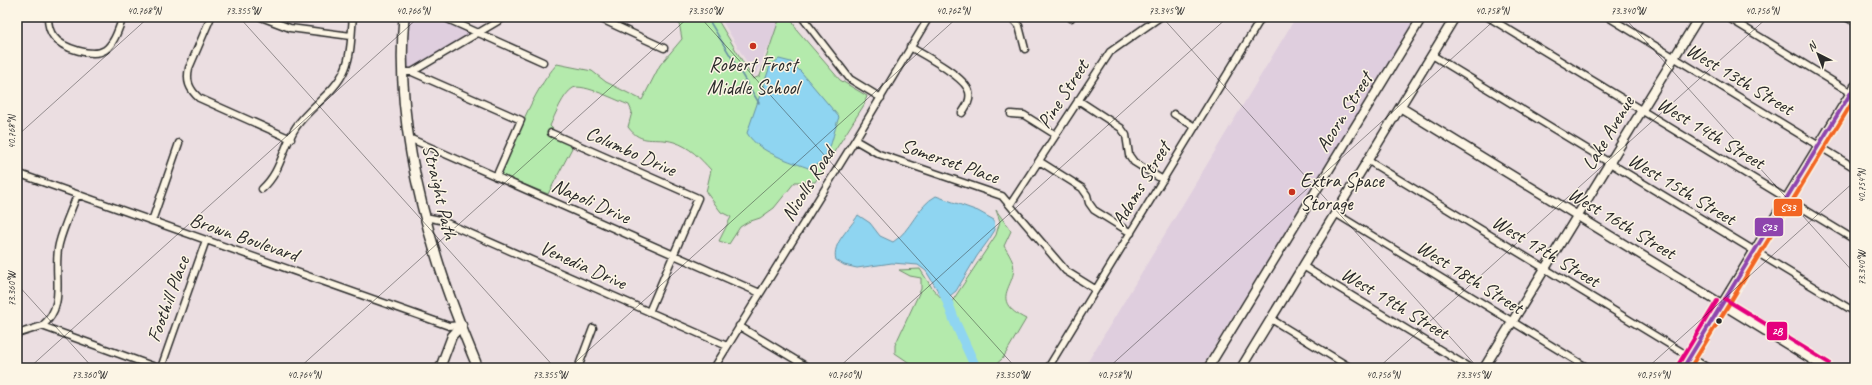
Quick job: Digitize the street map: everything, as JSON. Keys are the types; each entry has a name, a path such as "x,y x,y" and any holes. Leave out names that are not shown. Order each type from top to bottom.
{"main road":[{"name":"Straight Path","path":"404,17 402,72 409,138 415,174 425,217 444,280 478,368"}],"street":[{"path":"48,17 49,29 55,39 84,53 99,53 106,49 112,42 123,17"},
{"path":"211,17 189,68 188,80 193,92 200,98 291,139"},
{"path":"261,17 290,28 351,36"},
{"path":"262,189 271,180 276,172 299,124 333,88 340,78 348,57 353,17"},
{"path":"443,17 543,62"},
{"path":"412,72 504,17"},
{"path":"597,17 664,48"},
{"path":"802,17 850,79 881,98"},
{"name":"Nicolls Road","path":"714,368 856,140 929,17"},
{"path":"1011,17 1018,26 1025,49"},
{"name":"Pine Street","path":"1010,206 1110,52 1160,17"},
{"name":"Adams Street","path":"1048,368 1262,17"},
{"name":"Acorn Street","path":"1208,368 1422,17"},
{"path":"1241,368 1455,17"},
{"name":"West 14th Street","path":"1488,17 1855,240"},
{"name":"West 13th Street","path":"1608,17 1855,168"},
{"name":"Lake Avenue","path":"1484,368 1699,17"},
{"path":"1682,368 1786,198 1854,91 1727,17"},
{"path":"1846,17 1855,22"},
{"path":"910,47 950,71 964,84 969,92 968,103 962,113"},
{"name":"West 15th Street","path":"1432,55 1855,312"},
{"path":"402,72 412,72 521,120 496,177"},
{"path":"1078,100 1121,128 1126,135 1129,155 1134,162 1163,180"},
{"name":"West 16th Street","path":"1400,107 1826,368"},
{"path":"1011,114 1024,114 1056,135"},
{"path":"1174,114 1195,127"},
{"name":"Columbo Drive","path":"551,133 698,198 674,254"},
{"name":"Napoli Drive","path":"409,138 760,293"},
{"name":"Somerset Place","path":"856,140 879,154 1002,196 1066,271 1095,289"},
{"path":"152,221 179,143"},
{"name":"West 17th Street","path":"1367,160 1708,368"},
{"path":"1039,161 1082,188 1087,194 1089,203 1094,210 1131,233"},
{"name":"Brown Boulevard","path":"17,173 449,326 462,326"},
{"path":"17,334 42,326 51,319 56,304 57,259 59,245 77,195"},
{"name":"West 18th Street","path":"1335,213 1588,368"},
{"name":"Venedia Drive","path":"425,217 440,220 727,346"},
{"name":"Foothill Place","path":"160,368 206,240"},
{"path":"649,312 674,254"},
{"name":"West 19th Street","path":"1303,266 1470,368"},
{"path":"1271,319 1351,368"},
{"path":"42,326 160,368"},
{"path":"440,368 452,336 462,326"},
{"path":"739,326 809,368"},
{"path":"578,368 593,328"}],"shaded area":[{"path":"406,17 440,17 475,33 412,70 404,70"},
{"name":"Robert Frost Middle School","path":"720,17 782,17 755,76"},
{"path":"1296,17 1416,17 1201,368 1084,368"}],"green space":[{"path":"678,17 716,17 753,79 760,76 780,17 790,17 797,30 840,80 867,96 864,105 815,182 795,182 774,208 760,218 748,222 740,227 729,244 719,241 731,217 721,212 706,192 711,170 703,161 680,144 667,140 643,139 638,137 628,127 632,112 629,105 592,90 578,87 573,88 566,95 550,126 572,148 548,194 501,175 532,102 548,75 557,64 592,71 606,82 642,100 660,65 682,39"},
{"path":"996,210 1011,231 1004,246 1013,263 1014,271 1006,298 1008,305 1014,312 1026,319 1003,358 992,368 917,368 895,353 895,345 921,289 921,278 910,276 899,270 920,269 932,288 945,302 947,307 996,235 1000,221"}],"water":[{"path":"779,59 791,62 839,117 830,146 824,158 811,169 776,156 767,151 752,140 747,133 770,66"},
{"path":"936,196 978,211 994,220 995,230 956,291 946,299 941,296 926,271 918,265 892,263 857,268 844,265 836,260 836,248 842,236 858,215 870,223 880,236 893,242 905,232 929,200"}],"waterway":[{"path":"707,17 759,103"},
{"path":"942,287 955,322 976,368"}],"transit line":[{"name":"S23","path":"1683,368 1855,86"},
{"name":"S33","path":"1690,368 1855,98"},
{"name":"2B","path":"1725,299 1829,363"},
{"name":"2B","path":"1678,365 1717,301"}],"place":[{"name":"Robert Frost Middle School","path":"753,46"},
{"name":"Extra Space Storage","path":"1292,192"}]}
